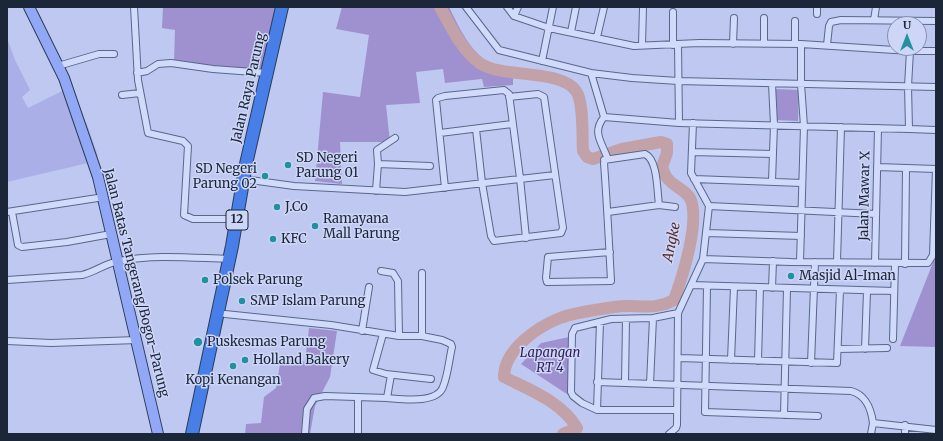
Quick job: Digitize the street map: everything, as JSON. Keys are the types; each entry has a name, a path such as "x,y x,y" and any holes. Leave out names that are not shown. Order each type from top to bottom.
{"highway":[{"name":"Jalan Raya Parung","path":"192,434 218,333 225,314 247,179 267,73 282,7"},
{"name":"Jalan Raya Parung","path":"200,434 237,219 289,7"}],"main road":[{"name":"Jalan Batas Tangerang/Bogor–Parung","path":"29,7 58,66 81,126 104,197 117,261 137,340 158,434"}],"street":[{"path":"134,7 137,73 148,133 183,141 188,146 188,170 184,212 185,218 237,219"},
{"path":"466,7 499,50 591,73 632,78 678,81 936,87"},
{"path":"507,7 514,16 549,28 625,44 642,46 798,44 887,49"},
{"path":"514,16 518,7"},
{"path":"542,61 553,7"},
{"path":"571,32 576,7"},
{"path":"597,38 604,7"},
{"path":"642,46 643,7"},
{"path":"874,20 876,7"},
{"path":"674,12 679,123"},
{"path":"733,44 734,18"},
{"path":"764,18 764,44"},
{"path":"826,45 831,22 841,20 887,21"},
{"path":"795,21 804,126 800,211 800,262"},
{"path":"58,66 93,55 114,54"},
{"path":"909,129 908,86 910,56"},
{"path":"137,73 147,71 158,64 171,63 214,69 267,73"},
{"path":"591,73 604,117 597,129 605,159 610,252 611,281 547,282 548,257 610,252"},
{"path":"772,84 774,125 772,181"},
{"path":"446,188 436,104 438,98 504,90 509,97 520,178 526,238"},
{"path":"122,95 140,93"},
{"path":"476,129 482,183 491,236 494,241 556,234 562,230 544,97 538,94 509,97"},
{"path":"604,117 679,123 936,130"},
{"path":"669,434 676,428 679,358 678,313 703,259 709,206 691,173 692,123"},
{"path":"440,133 512,124"},
{"path":"837,262 841,127"},
{"name":"Jalan Mawar X","path":"875,263 878,128"},
{"path":"376,191 378,164 377,150 395,138"},
{"path":"692,152 773,154"},
{"path":"605,159 645,154 650,156 654,162 659,205"},
{"path":"378,164 430,166"},
{"path":"703,259 924,264 931,260 933,255 936,168 877,167"},
{"path":"905,264 906,168"},
{"path":"247,179 294,186 406,192 555,175"},
{"path":"694,179 802,183"},
{"path":"104,197 10,212 18,245 22,247 82,240 111,234"},
{"path":"608,212 659,205 675,207"},
{"path":"709,206 876,214"},
{"path":"707,233 800,236"},
{"path":"7,280 82,275 117,261 144,257 229,259"},
{"path":"772,288 773,261"},
{"path":"812,362 815,262"},
{"path":"894,339 895,264"},
{"path":"381,271 393,273 398,281 399,336"},
{"path":"422,273 422,336"},
{"path":"691,285 894,291"},
{"path":"707,286 704,359 705,412 818,416"},
{"path":"362,331 369,287"},
{"path":"731,360 734,287"},
{"path":"758,361 760,287"},
{"path":"784,415 784,361 787,288"},
{"path":"679,358 836,363 838,349 840,290"},
{"path":"866,349 867,291"},
{"path":"677,410 597,410 584,404 573,396 572,334 575,328 611,319 653,318 678,313"},
{"path":"225,314 332,325 399,336 422,336 448,342 452,347 443,388 434,396 428,398 358,398 325,396 314,398 307,409 305,434"},
{"path":"650,384 653,318"},
{"path":"625,383 626,319"},
{"path":"597,410 600,322"},
{"path":"383,334 373,369 391,375 431,379"},
{"path":"7,342 51,343 137,340"},
{"path":"838,349 887,348"},
{"path":"387,398 391,375"},
{"path":"597,382 857,392 868,404 873,423 871,434"},
{"path":"358,398 358,434"},
{"path":"873,423 905,425 936,430"},
{"path":"905,425 905,434"}],"shaded area":[{"path":"7,38 15,60 30,90 22,97 28,108 66,89 87,124 98,156 92,162 7,182"}],"green space":[{"path":"163,7 283,7 271,68 233,69 174,62 175,30 162,28"},
{"path":"342,7 449,7 467,40 480,55 495,65 513,67 513,85 484,87 482,79 445,83 443,69 416,72 420,103 386,105 390,142 340,142 342,184 315,181 323,92 360,97 369,35 336,29"},
{"path":"775,89 799,90 798,121 774,120"},
{"path":"934,260 936,261 936,347 900,346"},
{"path":"309,328 337,331 330,377 315,406 310,434 245,434 246,424 261,423 264,397 276,388 281,358 305,362"},
{"name":"Lapangan RT 4","path":"569,337 570,396 521,364 541,343"}],"waterway":[{"name":"Angke","path":"440,7 463,46 474,59 481,64 503,71 558,79 569,84 576,91 579,96 581,111 583,151 587,157 593,159 622,149 661,142 667,144 667,153 662,167 668,179 690,198 693,208 692,234 689,249 674,300 659,306 622,306 565,316 551,322 532,334 523,341 510,358 505,367 504,377 535,392 563,411 577,428 563,434"}],"place":[{"name":"SD Negeri Parung 01","path":"288,165"},
{"name":"SD Negeri Parung 02","path":"265,176"},
{"name":"J.Co","path":"277,207"},
{"name":"Ramayana Mall Parung","path":"315,226"},
{"name":"KFC","path":"273,239"},
{"name":"Masjid Al-Iman","path":"791,276"},
{"name":"Polsek Parung","path":"205,280"},
{"name":"SMP Islam Parung","path":"242,301"},
{"name":"Puskesmas Parung","path":"198,342"},
{"name":"Holland Bakery","path":"245,360"},
{"name":"Kopi Kenangan","path":"233,366"}]}
